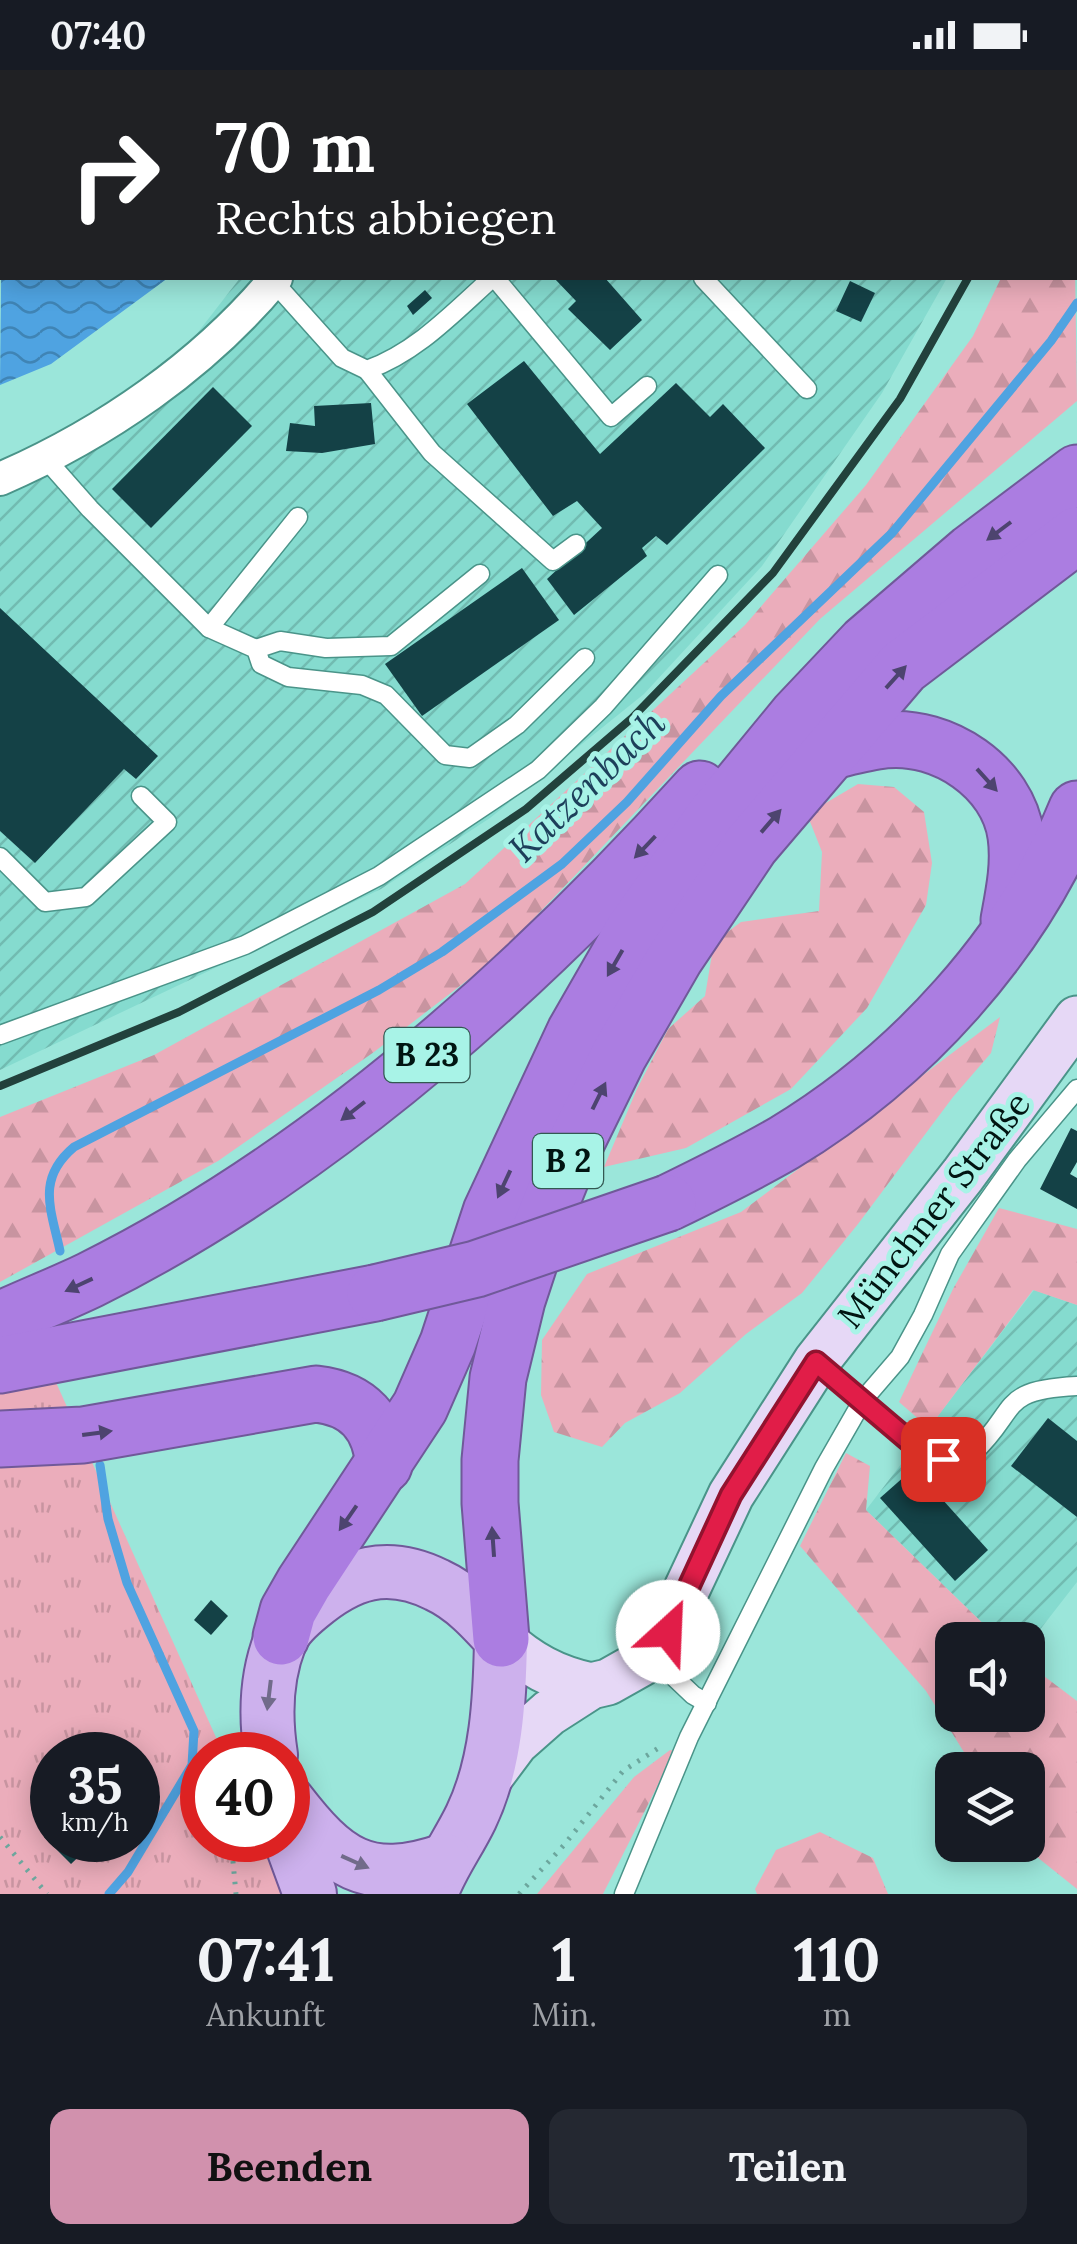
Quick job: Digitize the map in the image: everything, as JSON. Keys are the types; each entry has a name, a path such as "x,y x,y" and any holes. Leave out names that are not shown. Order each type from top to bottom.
{"highway":[{"name":"B 2","path":"501,1639 490,1502 498,1378 516,1300 540,1230 610,1072 674,958 751,845 866,643 972,552 1077,473"},
{"name":"B 2","path":"281,1637 288,1611 304,1583 420,1408 448,1343 491,1212 575,1032 633,931 714,817 814,733 1077,535"},
{"path":"814,733 923,743 952,753 994,786 1016,831 1018,856 1008,931"},
{"name":"B 23","path":"0,1320 91,1280 188,1225 311,1144 449,1038 613,880 738,747 814,733"},
{"path":"0,1365 375,1294 476,1269 668,1203 786,1142 899,1057 979,972 1032,898 1077,809"},
{"path":"0,1439 83,1435 316,1394 358,1408 374,1424 382,1444 384,1465"}],"main road":[{"path":"281,1637 301,1613 338,1583 378,1572 417,1576 438,1585 473,1609 501,1639"},
{"name":"B 2","path":"269,1732 268,1696 281,1637"},
{"name":"B 2","path":"310,1829 354,1864 438,1877 482,1788 498,1711 501,1639"},
{"path":"298,1862 310,1894"}],"street":[{"path":"0,478 99,427 178,372 225,334 273,280"},
{"name":"Münchner Straße","path":"482,1788 514,1744 531,1728 591,1686 618,1677 652,1655 668,1632 731,1495 816,1362 964,1175 1076,1021"},
{"path":"501,1639 539,1669 561,1680 591,1686"}],"lane":[{"path":"275,280 342,358 367,370 432,453 553,560 576,544"},
{"path":"367,370 396,360 419,344 491,280"},
{"path":"495,280 611,416 647,386"},
{"path":"705,280 807,389"},
{"path":"45,458 102,522 209,628 256,649 280,641 326,648 392,646 480,574"},
{"path":"209,628 298,517"},
{"path":"0,1035 245,945 378,876 538,770 603,707 718,575"},
{"path":"256,649 262,664 288,677 362,685 386,695 445,755 470,758 518,725 586,658"},
{"path":"0,857 45,902 86,897 167,822 141,796"},
{"path":"624,1894 707,1702 862,1400 900,1357 950,1254 1017,1160 1077,1089"},
{"path":"816,1362 921,1451 943,1459 973,1453 1004,1410 1021,1395 1050,1387 1077,1386"},
{"path":"652,1655 692,1695 707,1702"}],"path":[{"path":"519,1894 623,1771 670,1741 683,1736 690,1738"},
{"path":"0,1837 47,1894"},
{"path":"233,1862 236,1894"}],"shaded area":[{"path":"238,280 946,280 882,393 762,566 644,694 490,818 381,889 0,1070 0,468 22,459 185,349"},
{"path":"1034,1290 1077,1305 1077,1582 1045,1623 981,1622 866,1510"}],"green space":[{"path":"1000,280 1075,280 1077,401 820,619 495,959 374,1052 218,1161 0,1282 0,1117 154,1055 465,884 745,625 866,485 973,336"},
{"path":"858,784 894,787 924,812 932,863 926,905 867,1008 791,1089 686,1148 604,1167 668,1029 705,996 714,942 741,922 819,911 822,852 807,814"},
{"path":"1000,1017 991,1053 802,1293 746,1334 680,1393 625,1423 602,1447 554,1432 541,1395 542,1340 587,1274 741,1212"},
{"path":"999,1208 1077,1229 1077,1305 1033,1290 929,1428 899,1402 953,1289"},
{"path":"36,1338 214,1732 180,1732 180,1862 272,1862 286,1894 0,1894 0,1350"},
{"path":"846,1453 870,1466 866,1510 981,1622 935,1622 935,1706 926,1691 800,1546"},
{"path":"1045,1677 1077,1701 1077,1889 1043,1862 1045,1752 964,1752 951,1732 1045,1732"},
{"path":"670,1750 675,1751 603,1894 537,1894 634,1777"},
{"path":"820,1832 873,1858 888,1894 757,1894 755,1889 776,1850"}],"water":[{"path":"1,280 165,280 51,364 0,385"}],"building":[{"path":"556,280 607,280 642,320 610,350 568,309 576,301"},
{"path":"850,281 875,293 861,322 836,311"},
{"path":"425,290 432,298 413,315 407,306"},
{"path":"524,361 600,454 676,383 710,417 723,404 765,448 667,545 656,536 642,548 647,556 574,615 547,579 602,528 577,501 553,516 467,404"},
{"path":"213,387 252,426 151,528 112,489"},
{"path":"371,403 375,444 322,453 286,451 290,423 315,426 314,406"},
{"path":"522,568 559,620 422,716 385,664"},
{"path":"0,608 158,756 136,779 124,769 35,863 0,831"},
{"path":"1071,1128 1077,1131 1077,1162 1070,1174 1077,1178 1077,1209 1040,1189"},
{"path":"1048,1418 1077,1441 1077,1517 1011,1466"},
{"path":"914,1468 988,1550 955,1581 880,1498"},
{"path":"211,1600 228,1616 211,1635 194,1620"}],"waterway":[{"name":"Katzenbach","path":"60,1251 50,1208 50,1183 62,1159 74,1147 379,990 442,952 562,864 627,802 721,696 892,533 1051,341 1077,303"},
{"name":"Katzenbach","path":"100,1465 108,1519 127,1583 194,1731 192,1765 128,1872 109,1894"}],"railway":[{"path":"0,1086 179,1012 373,912 526,809 632,718 773,573 900,399 967,280"}],"route":[{"path":"668,1632 731,1495 816,1362 921,1451 943,1459"}]}
